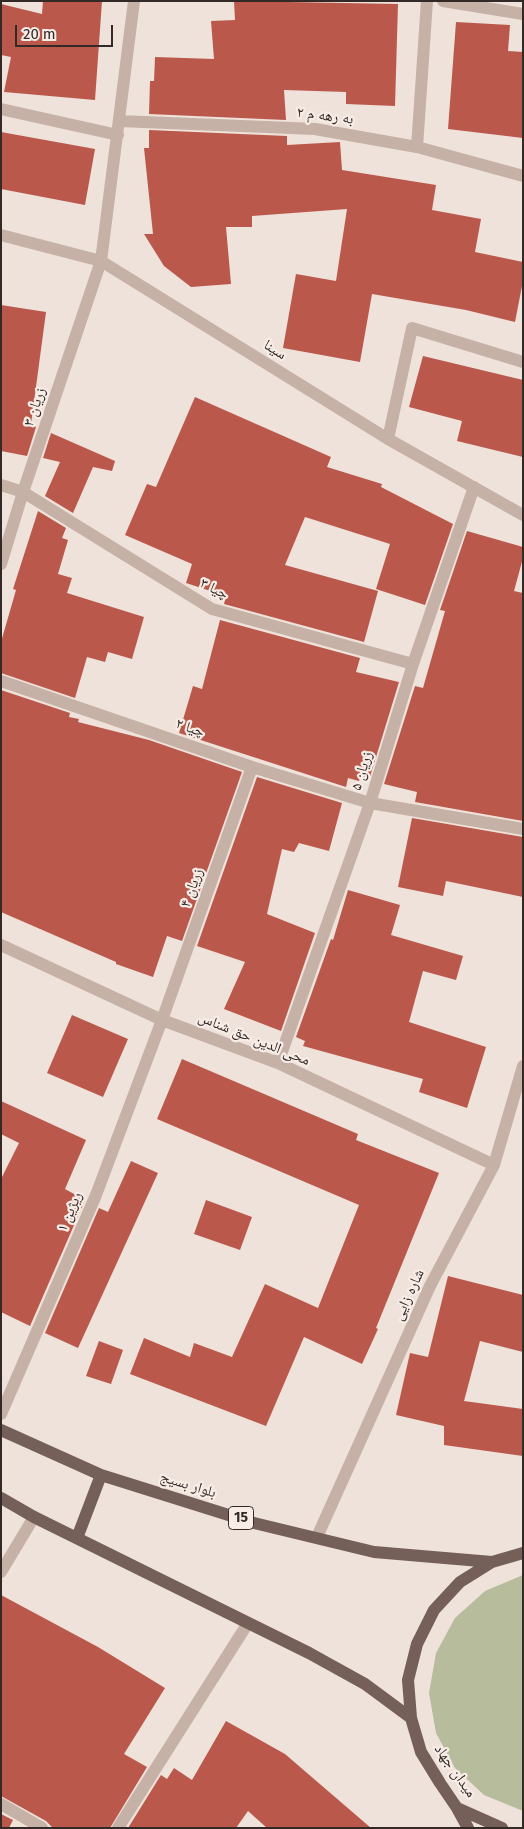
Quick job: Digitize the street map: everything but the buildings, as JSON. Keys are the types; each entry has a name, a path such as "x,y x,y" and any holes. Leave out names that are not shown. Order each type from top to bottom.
{"main road":[{"name":"بلوار بسیج","path":"1,1430 101,1475 254,1523 374,1552 492,1562"},
{"path":"77,1538 101,1475"},
{"path":"1,1498 34,1517 309,1653 365,1684 410,1718"},
{"name":"میدان جهاد","path":"502,1828 457,1808 421,1752 410,1718 408,1680 417,1644 434,1610 460,1582 492,1562 523,1554"},
{"path":"457,1808 468,1828"}],"street":[{"name":"زریان ۳","path":"1,564 23,492 101,262 134,1"},
{"path":"417,147 427,1"},
{"path":"443,1 523,14"},
{"path":"1,109 118,135"},
{"name":"به رهه م ۲","path":"120,121 315,129 417,147 523,176"},
{"name":"سینا","path":"1,235 101,262 388,439 523,515"},
{"path":"388,439 412,328 523,362"},
{"name":"چیا ۳","path":"1,485 23,492 212,609 413,664"},
{"name":"زریان ۵","path":"278,1063 370,803 413,664 474,487"},
{"name":"چیا ۲","path":"1,681 252,767 370,803 523,829"},
{"name":"زریان ۴","path":"162,1020 252,767"},
{"name":"محی الدین حق شناس","path":"1,945 162,1020 278,1063 494,1165"},
{"name":"ریژین ۱","path":"1,1414 96,1195 162,1020"},
{"name":"شاره زایی","path":"317,1537 430,1286 494,1165 523,1066"},
{"path":"1,1572 34,1517"},
{"path":"118,1828 248,1622"},
{"path":"1,1804 42,1828"}],"green space":[{"path":"523,1575 523,1811 484,1795 455,1768 436,1733 429,1693 436,1653 455,1618 485,1591"}]}
